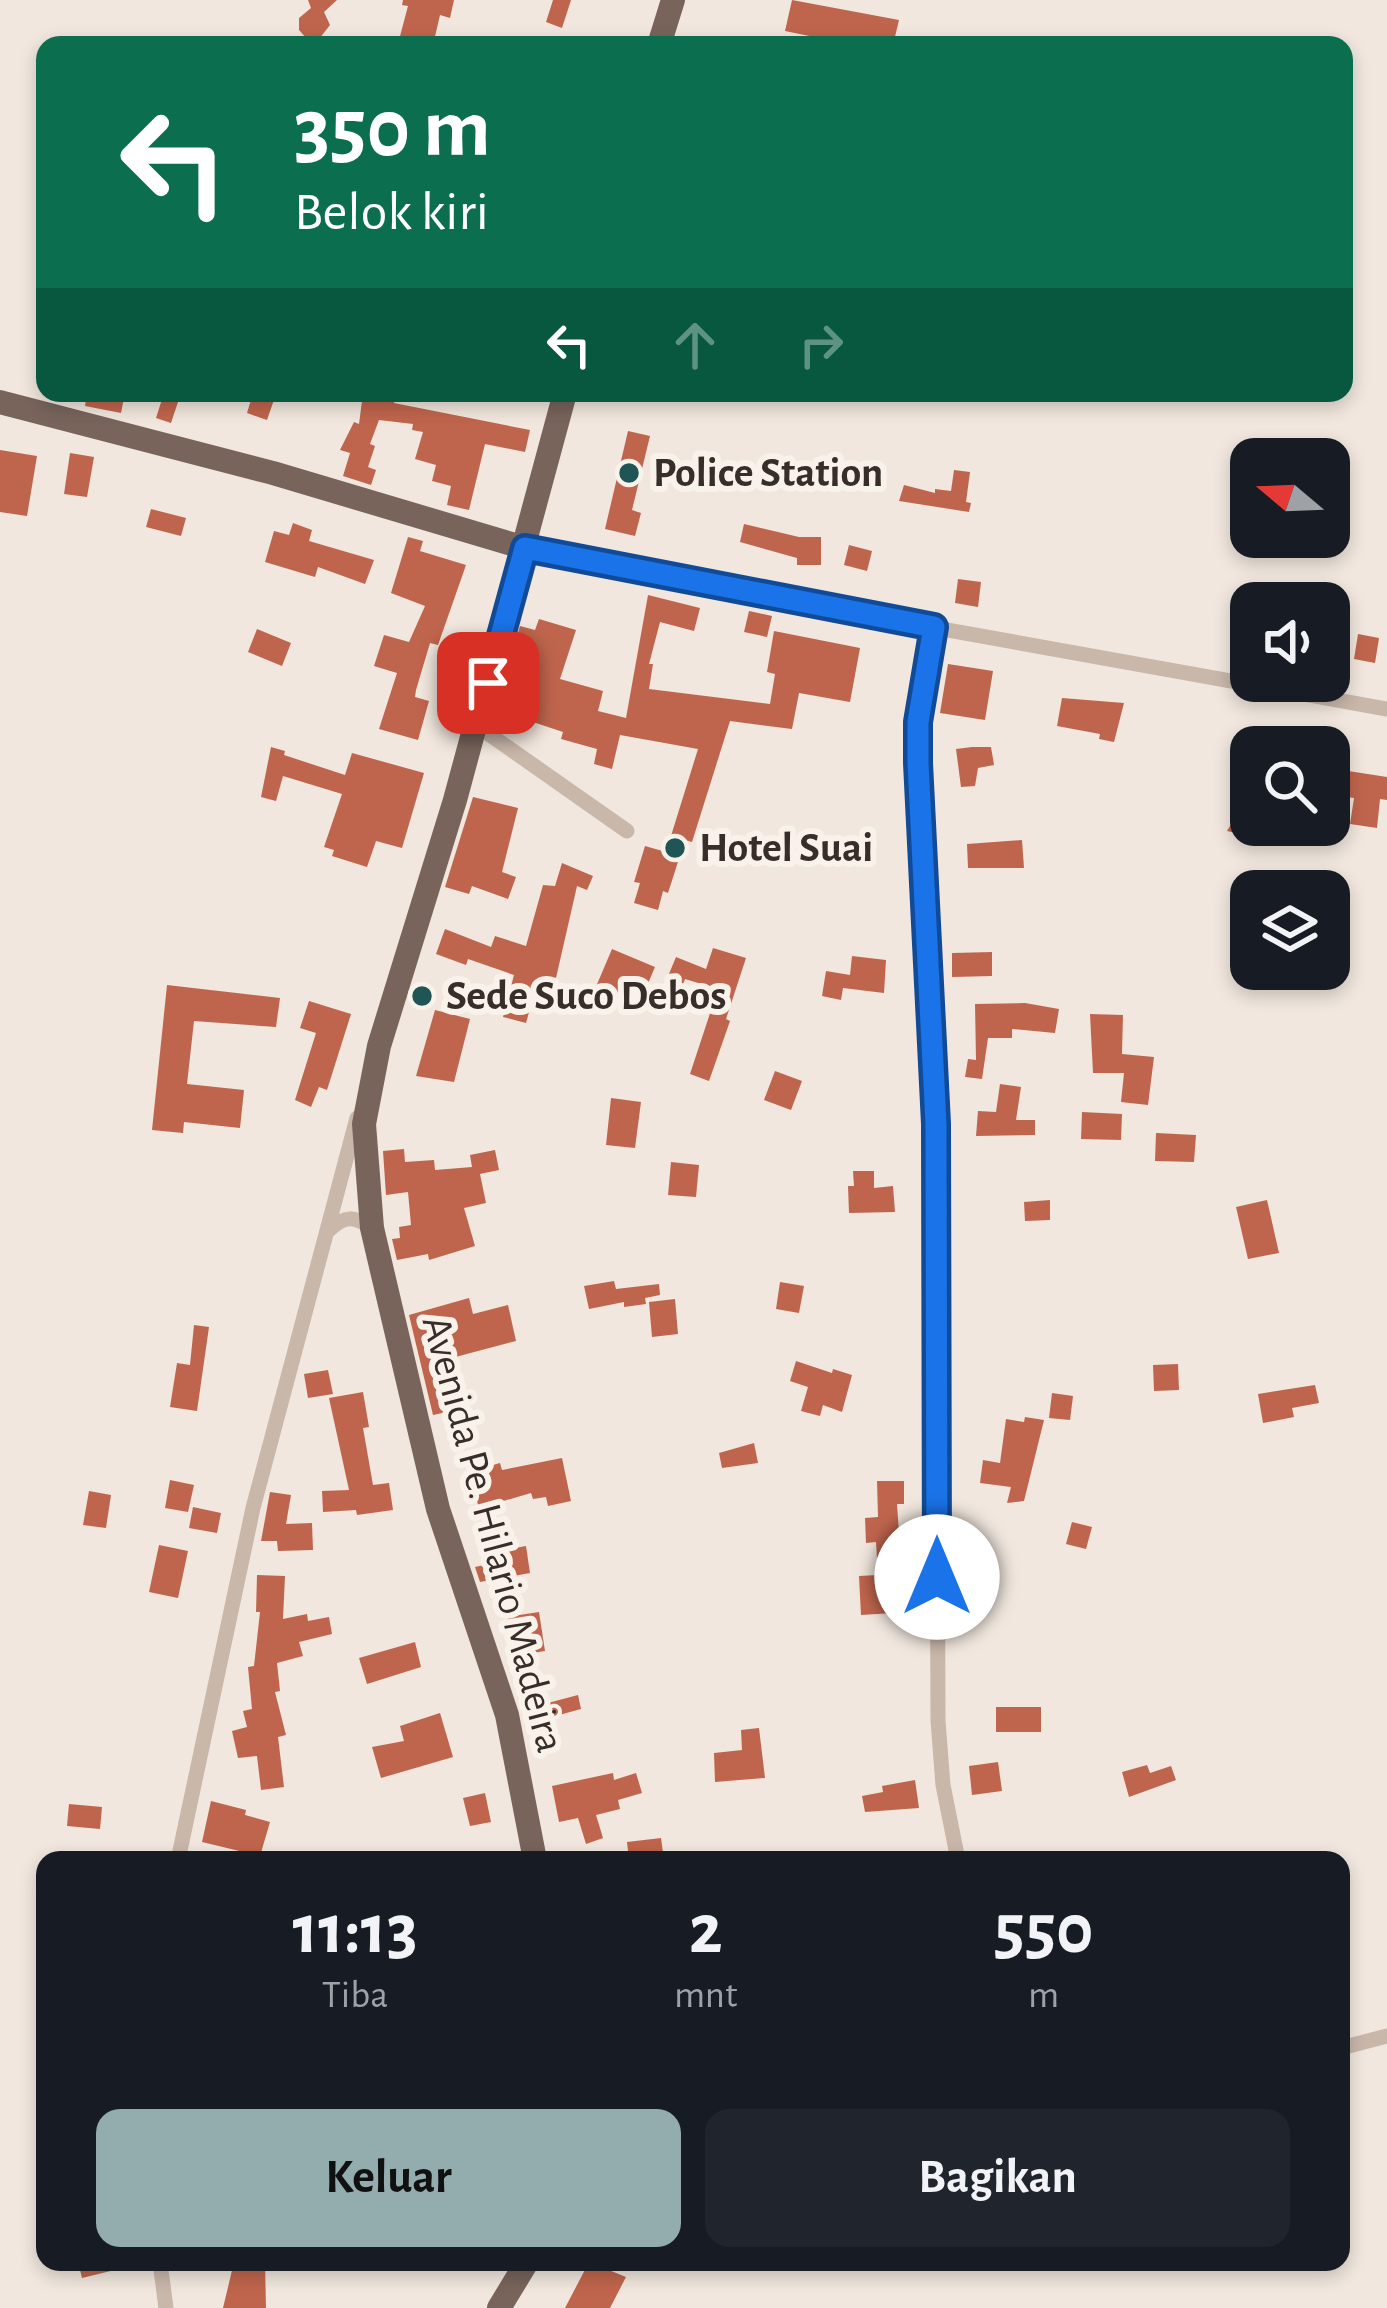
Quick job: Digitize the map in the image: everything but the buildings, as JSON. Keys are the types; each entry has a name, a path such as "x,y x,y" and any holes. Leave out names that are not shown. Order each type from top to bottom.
{"main road":[{"path":"662,36 673,0"},
{"path":"0,402 273,472 525,548"},
{"name":"Avenida Pe. Hilario Madeira","path":"533,1851 507,1715 438,1509 372,1228 364,1124 379,1046 476,725 563,402"},
{"path":"500,2308 522,2271"}],"street":[{"path":"525,548 1387,709"},
{"path":"934,627 918,722 918,763 936,1124 938,1720 943,1785 956,1851"},
{"path":"476,725 627,831"},
{"path":"180,1851 254,1508 379,1046"},
{"path":"326,1232 340,1219 356,1218 372,1228"},
{"path":"1350,2046 1387,2036"},
{"path":"161,2271 166,2308"}],"place":[{"name":"Police Station","path":"629,473"},
{"name":"Hotel Suai","path":"675,848"},
{"name":"Sede Suco Debos","path":"422,996"}],"route":[{"path":"488,683 525,548 934,627 918,722 918,763 936,1124 937,1577"}]}
